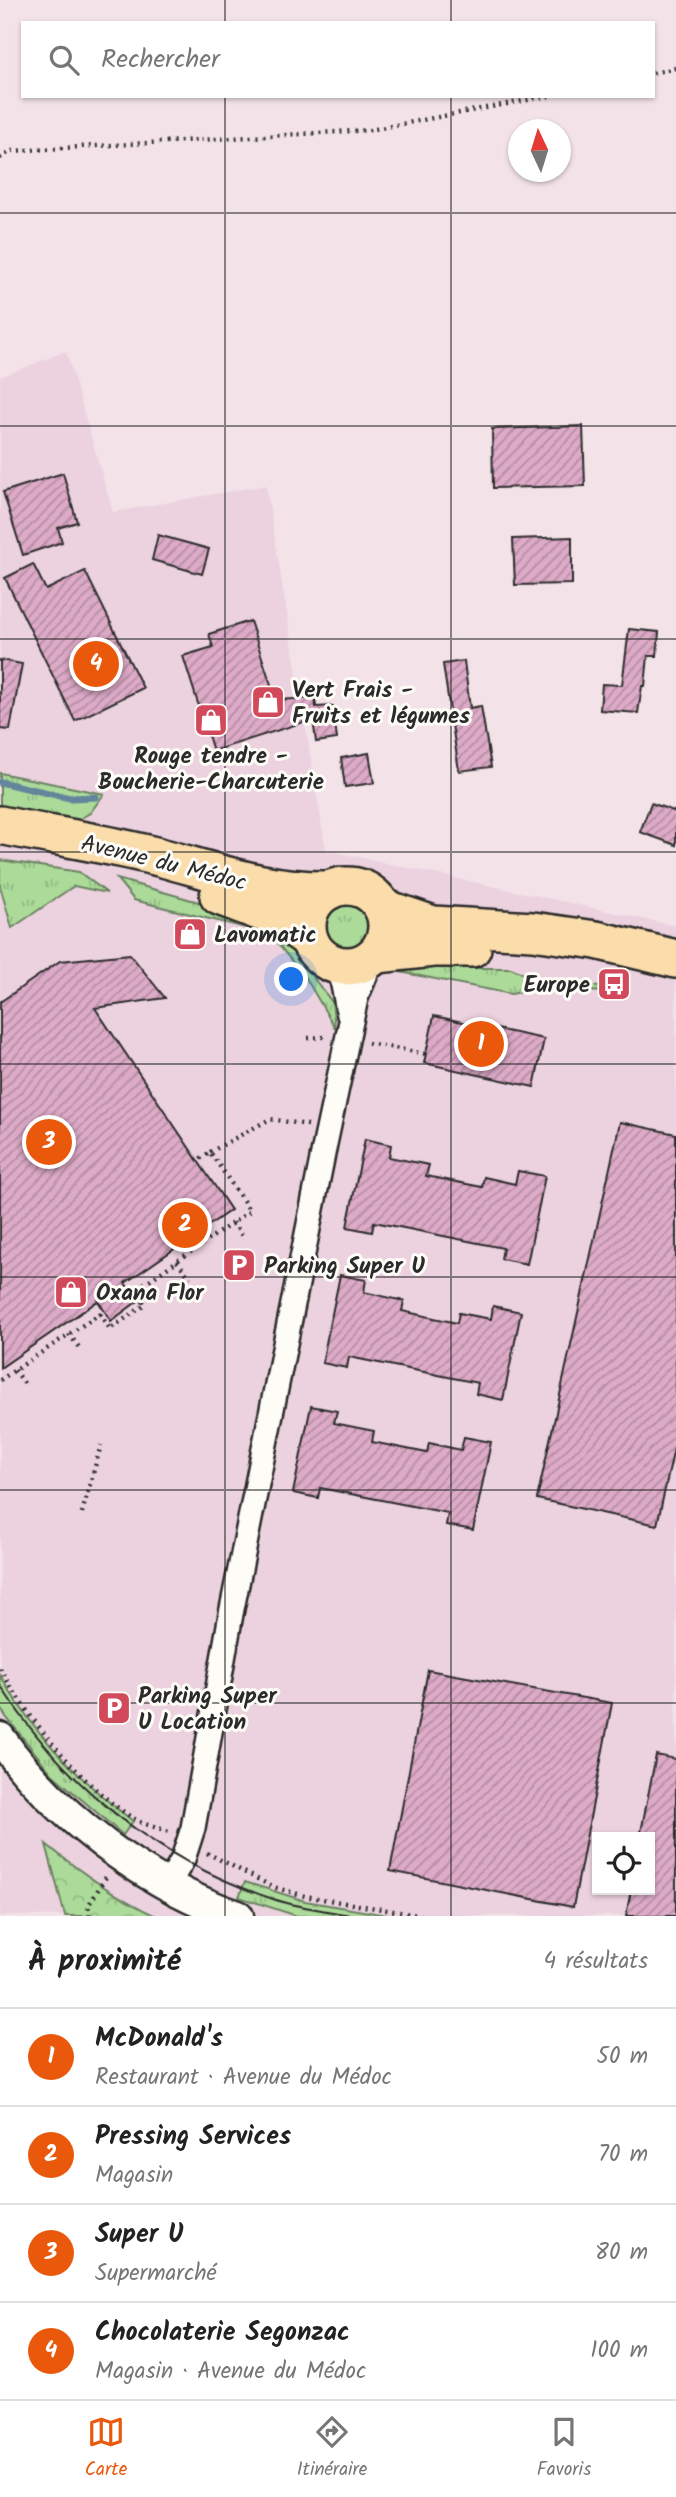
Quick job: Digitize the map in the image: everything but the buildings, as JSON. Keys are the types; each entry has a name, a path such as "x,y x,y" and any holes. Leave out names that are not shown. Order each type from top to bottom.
{"main road":[{"name":"Avenue du Médoc","path":"0,825 161,858 258,886 291,891 330,890"},
{"name":"Avenue du Médoc","path":"0,845 98,864 201,890 283,920 309,939"},
{"path":"351,886 364,890 383,908 433,925 533,931 675,953 616,959 514,949 433,948 362,959 316,951 309,939 308,916 313,906 330,890 351,886"},
{"path":"362,959 387,932 383,908"}],"street":[{"path":"169,1883 189,1843 339,1034 349,1012 362,959"},
{"path":"339,1034 356,998 362,959"},
{"path":"0,1738 49,1795 101,1842 169,1883 238,1916"}],"path":[{"path":"655,73 676,68"},
{"path":"0,158 11,151 370,130 538,98"},
{"path":"326,1049 339,1034"},
{"path":"197,1161 270,1119 311,1125 313,1112"},
{"path":"0,1380 102,1312 110,1329 145,1305 134,1291 250,1211 210,1152"},
{"path":"233,1222 244,1239"},
{"path":"177,1261 190,1278"},
{"path":"69,1334 81,1350"},
{"path":"15,1370 26,1386"},
{"path":"82,1513 101,1445"},
{"path":"0,1668 25,1709 67,1759 97,1788 140,1822 153,1824 273,1887 305,1896 423,1916"},
{"path":"90,1916 88,1906 120,1854"}],"shaded area":[{"path":"66,351 113,512 266,485 326,850 676,926 676,1916 0,1916 0,377"}],"green space":[{"path":"0,773 104,794 90,813 72,823 0,810"},
{"path":"0,860 79,872 107,893 74,886 12,928 0,886"},
{"path":"117,879 227,910 291,942 298,958 332,1002 335,1028 307,980 270,934 134,900"},
{"path":"348,897 365,902 373,910 378,927 373,944 365,952 348,957 331,952 323,944 318,927 323,910 331,902"},
{"path":"511,968 538,980 628,990 628,993 537,989 511,994 395,971"},
{"path":"0,1675 27,1717 59,1755 76,1773 133,1821 123,1835 52,1774 6,1717 0,1707"},
{"path":"46,1844 98,1883 156,1916 65,1916"},
{"path":"245,1882 305,1901 392,1916 297,1916 239,1897"}],"waterway":[{"path":"0,782 70,798 96,797"}],"tram line":[{"path":"0,1685 54,1756 118,1816 153,1841 191,1864 273,1899 357,1916"}],"place":[{"name":"Chocolaterie Segonzac","path":"96,664"},
{"name":"Vert Frais - Fruits et légumes","path":"268,702"},
{"name":"Rouge tendre - Boucherie-Charcuterie","path":"211,720"},
{"name":"Lavomatic","path":"190,934"},
{"name":"Europe","path":"614,984"},
{"name":"McDonald's","path":"481,1044"},
{"name":"Super U","path":"49,1142"},
{"name":"Pressing Services","path":"185,1225"},
{"name":"Parking Super U","path":"239,1265"},
{"name":"Oxana Flor","path":"71,1292"},
{"name":"Parking Super U Location","path":"114,1708"}]}
